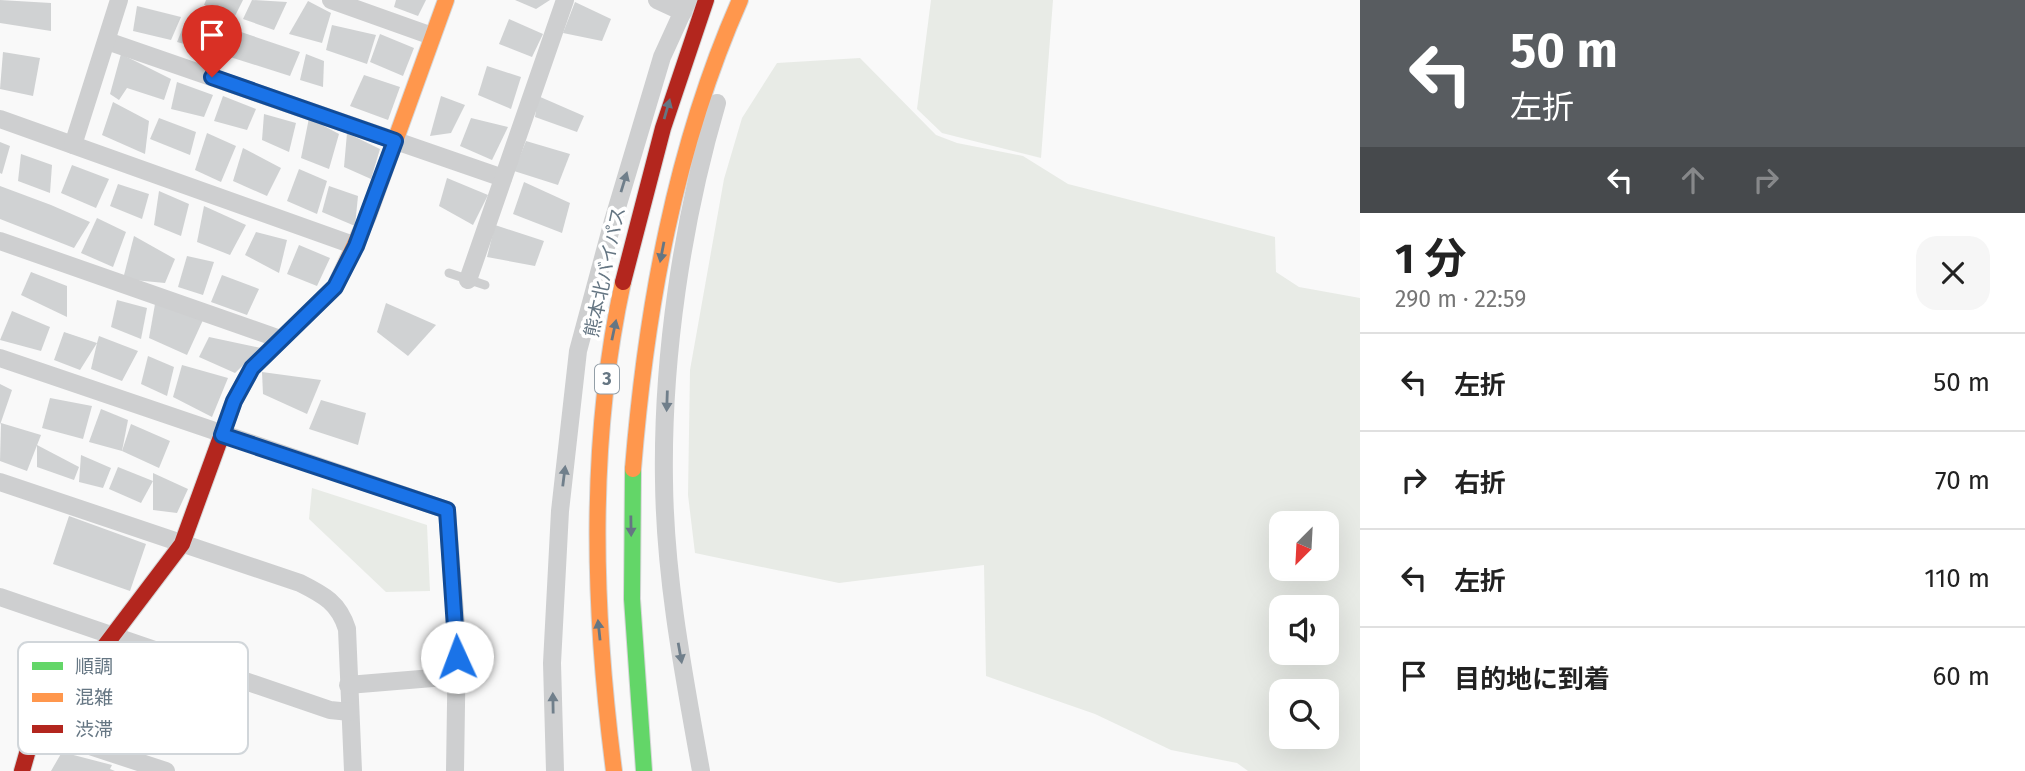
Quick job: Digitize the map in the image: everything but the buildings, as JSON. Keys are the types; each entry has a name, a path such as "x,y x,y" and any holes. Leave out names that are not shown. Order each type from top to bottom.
{"main road":[{"path":"109,642 182,544 234,401 252,368 335,287 356,246 446,0"},
{"name":"熊本北バイパス","path":"614,771 597,615 598,480 609,350 640,205 673,88 706,0"},
{"name":"3","path":"644,771 632,625 630,477 642,356 670,213 702,99 740,0"},
{"path":"22,771 27,754"}],"street":[{"path":"73,145 119,0"},
{"path":"331,0 432,36"},
{"path":"477,282 503,178 565,0"},
{"path":"555,771 552,663 560,511 578,351 662,57 685,6 657,0"},
{"path":"701,771 676,634 664,482 668,361 685,249 711,122 750,0"},
{"path":"107,41 503,178"},
{"path":"0,119 356,246"},
{"path":"0,241 280,339"},
{"path":"0,358 447,510 457,676 456,771"},
{"path":"0,482 300,583 326,596 341,611 347,629 354,771"},
{"path":"0,597 132,642"},
{"path":"348,685 457,676"},
{"path":"248,682 330,710 350,712"},
{"path":"114,754 166,771"}],"lane":[{"path":"449,273 477,282"}],"shaded area":[{"path":"931,0 1053,0 1041,158 942,133 917,109"},
{"path":"860,58 936,135 957,143 1023,156 1068,184 1275,237 1276,272 1299,287 1360,298 1360,771 1248,771 1237,763 1171,750 1095,714 986,676 984,565 839,583 695,553 688,495 690,370 724,179 742,118 777,63"},
{"path":"312,488 427,525 430,591 386,592 309,519"}],"traffic: fast":[{"path":"633,469 632,599 644,771"}],"traffic: slow":[{"path":"267,353 335,287 368,216 446,0"},
{"path":"633,469 646,349 667,230 698,113 740,0"},
{"path":"614,771 598,587 599,464 612,342 623,282"}],"traffic: jam":[{"path":"623,282 663,128 706,0"},
{"path":"108,642 182,544 234,401 252,368 267,353"},
{"path":"22,771 27,754"}],"route":[{"path":"212,77 395,141 356,246 335,287 252,368 234,401 222,435 447,510 457,657"}]}
